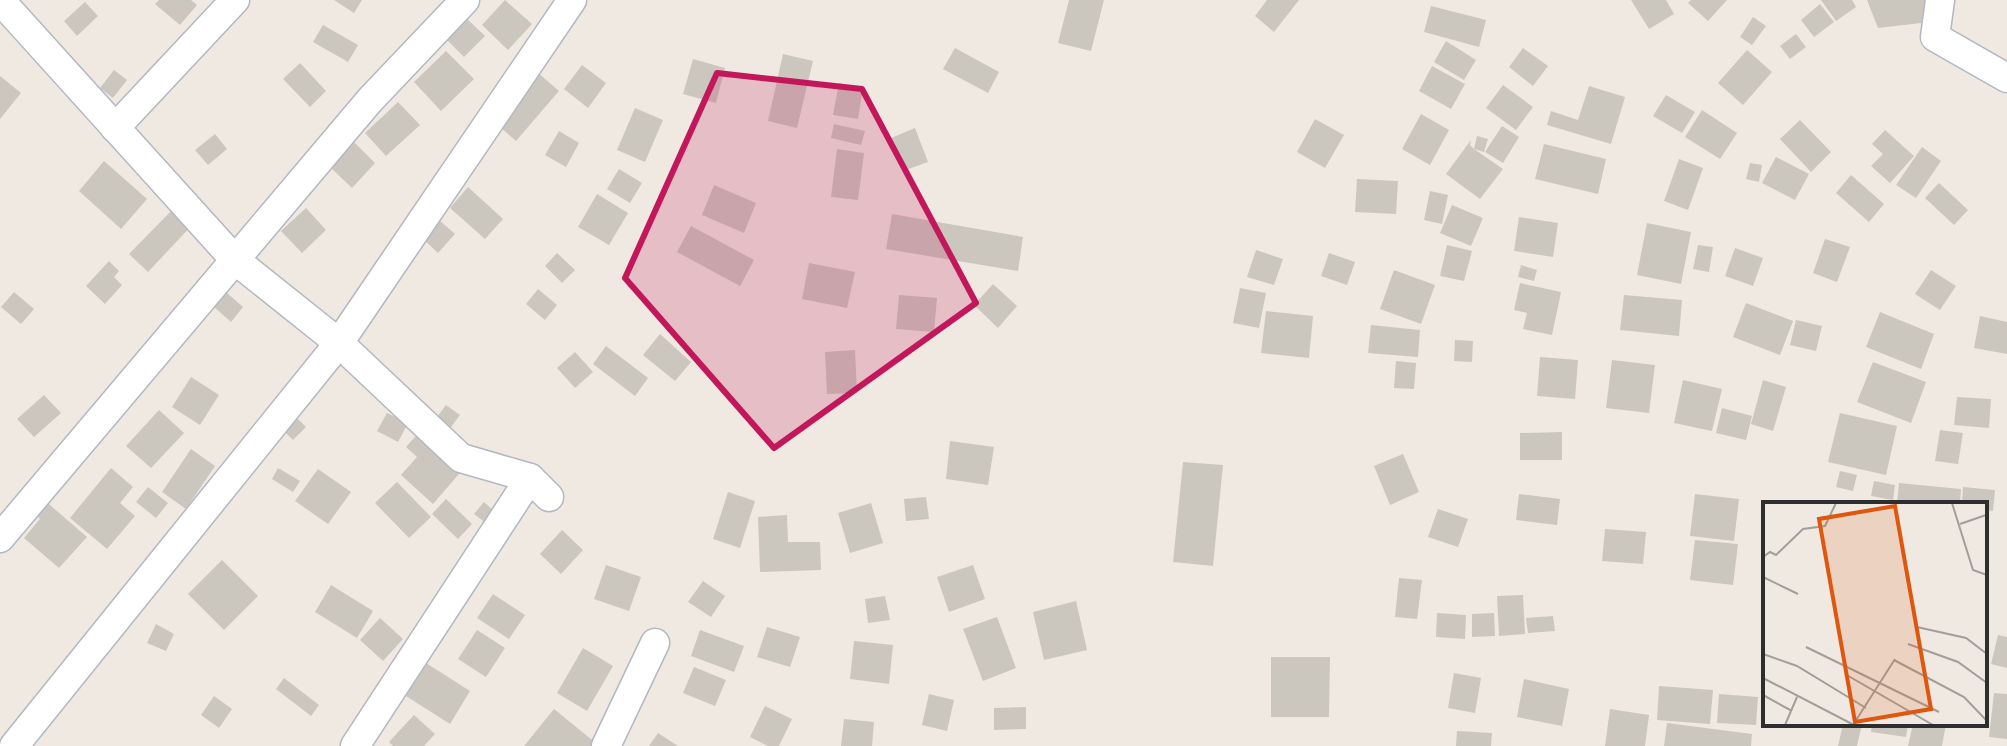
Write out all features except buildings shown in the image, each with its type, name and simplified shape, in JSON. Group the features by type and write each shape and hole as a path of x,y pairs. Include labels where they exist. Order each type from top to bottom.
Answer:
{"street":[{"path":"0,0 235,260 339,343 461,458 540,487 355,746"},
{"path":"115,128 235,0"},
{"path":"0,538 370,100 465,0"},
{"path":"14,746 339,343 572,0"},
{"path":"1940,0 1935,37 2007,78"},
{"path":"606,746 655,643"}],"highlighted area":[{"path":"717,73 862,89 976,303 774,448 625,278"}]}
